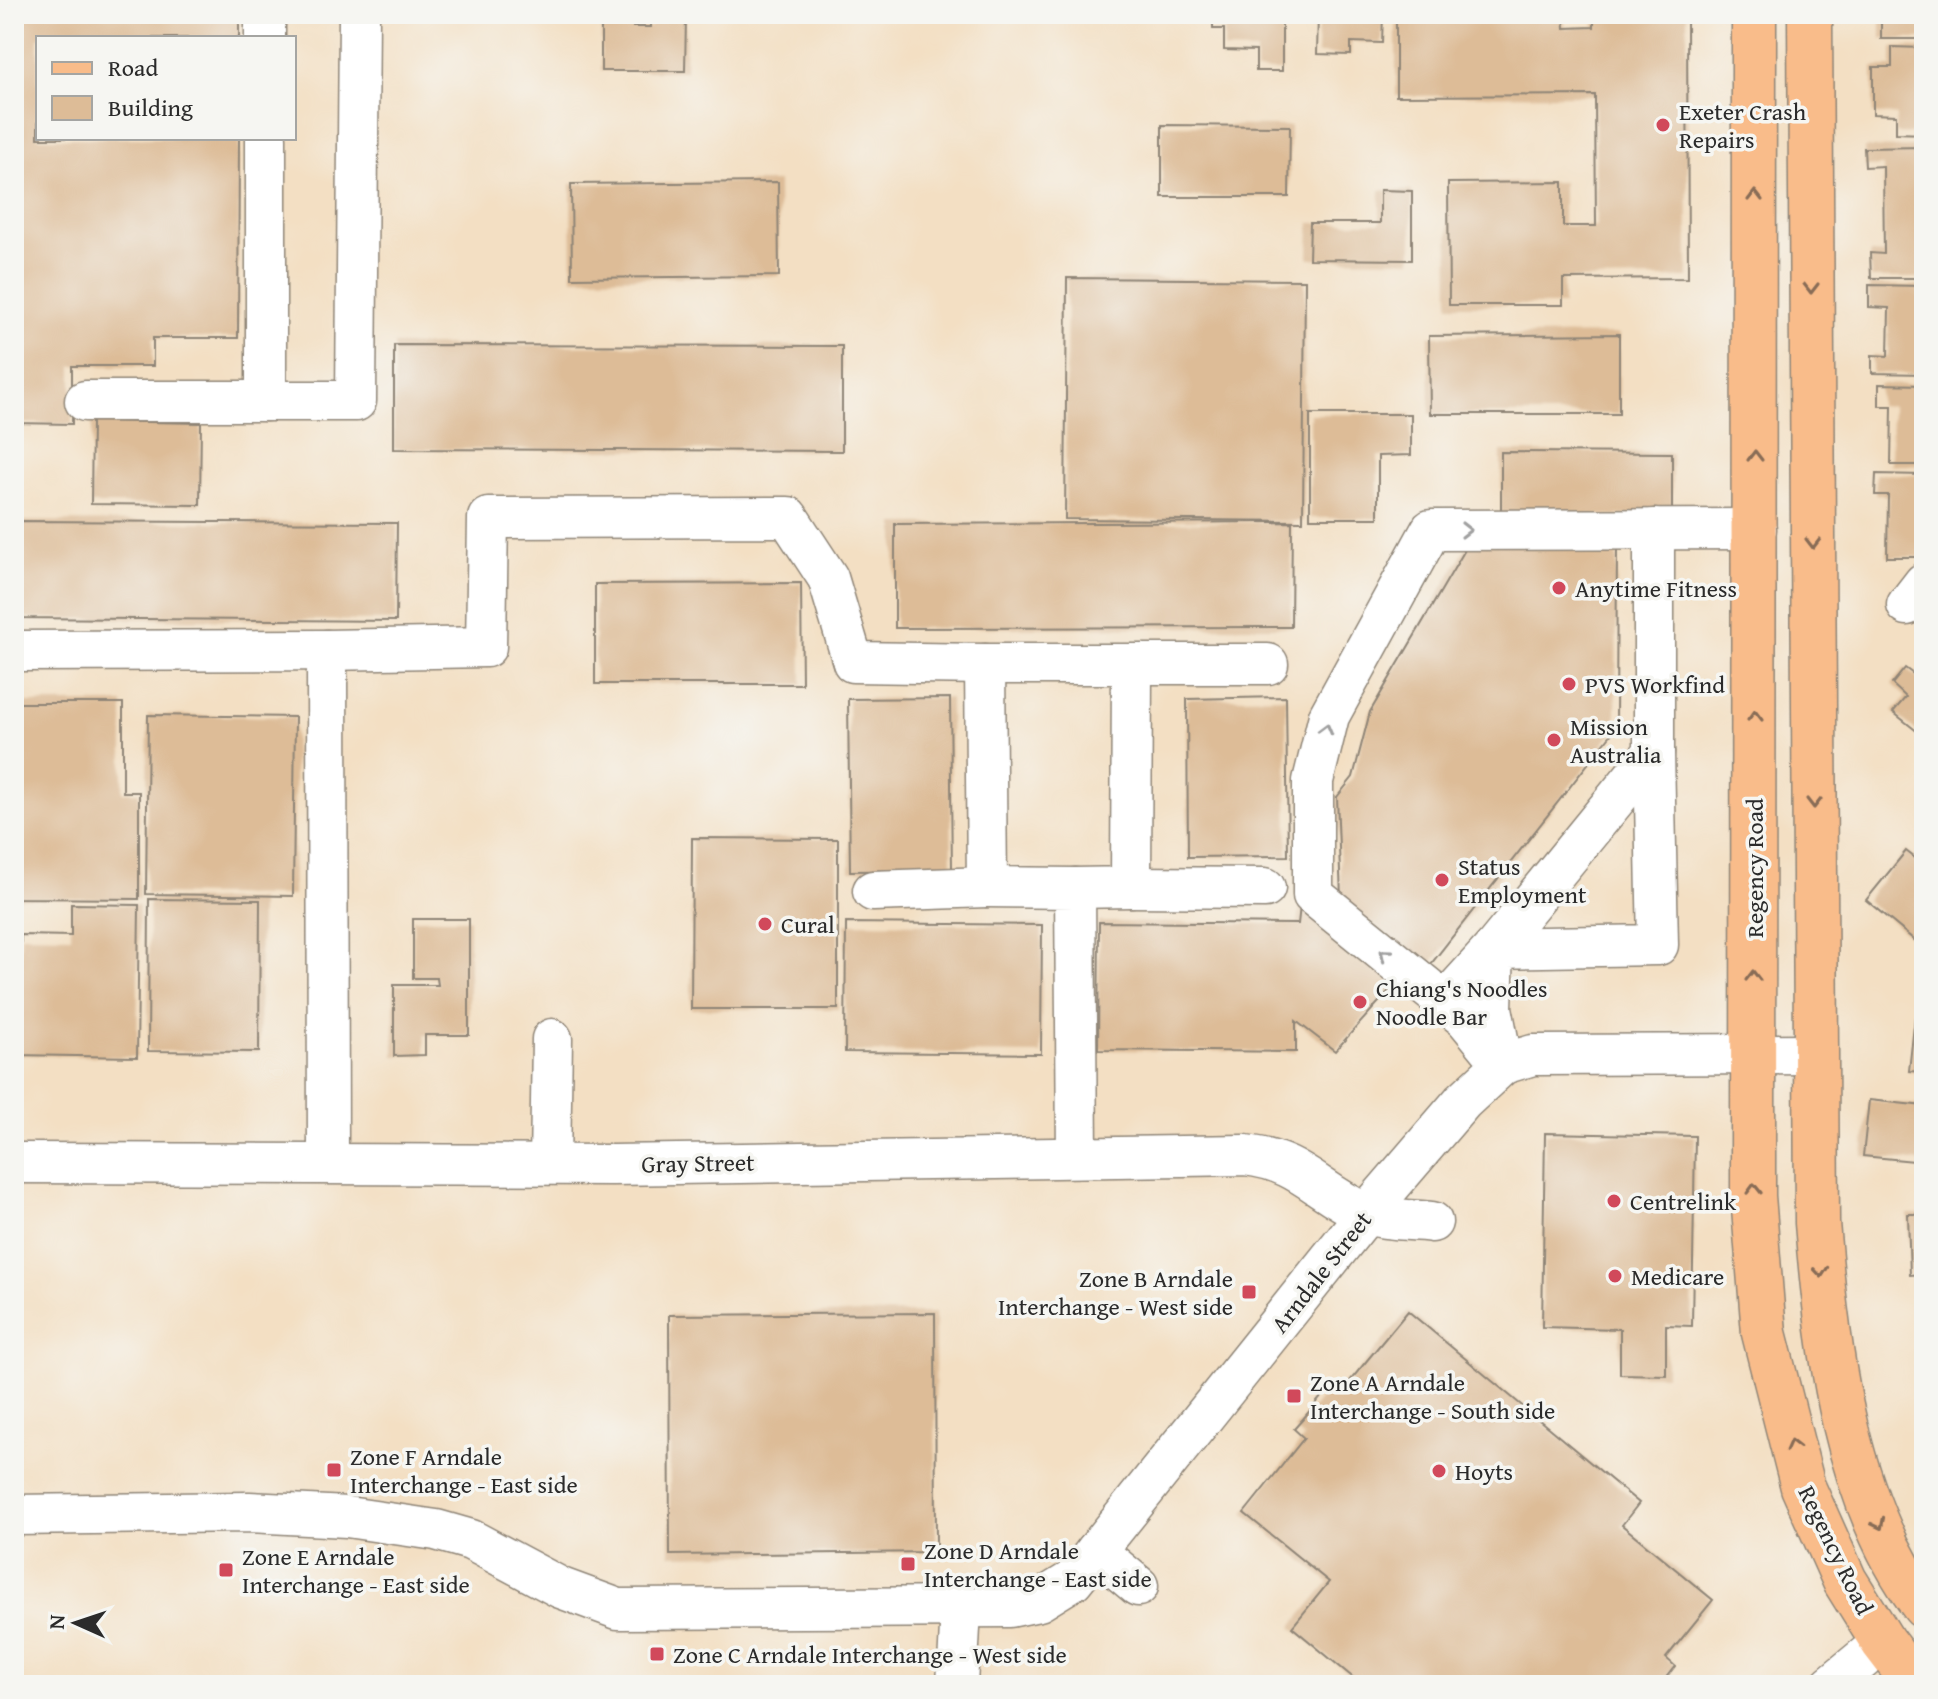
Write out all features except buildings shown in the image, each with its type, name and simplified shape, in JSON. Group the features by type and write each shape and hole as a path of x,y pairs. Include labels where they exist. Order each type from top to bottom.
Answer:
{"main road":[{"name":"Regency Road","path":"1754,14 1756,529 1753,1196 1764,1333 1803,1487 1845,1581 1883,1642 1916,1685"},
{"name":"Regency Road","path":"1810,14 1817,1223 1835,1389 1868,1500 1910,1588 1924,1606"}],"street":[{"path":"265,14 265,36"},
{"path":"85,401 356,401 359,14"},
{"path":"266,140 266,401"},
{"path":"14,651 486,647 488,518 788,517 828,578 853,662 1268,664"},
{"path":"1494,948 1658,945 1654,529"},
{"path":"1503,1064 1466,1019 1313,895 1313,781 1329,716 1431,530 1756,529"},
{"path":"327,650 328,1163"},
{"path":"985,664 987,887"},
{"path":"1131,887 1132,665"},
{"path":"1444,1003 1494,948 1654,752"},
{"path":"873,891 987,887 1265,888"},
{"path":"1075,888 1077,1157"},
{"path":"1494,948 1492,1008 1503,1064"},
{"path":"550,1164 552,1039"},
{"name":"Arndale Street","path":"14,1515 291,1514 347,1517 436,1530 471,1540 561,1588 618,1609 961,1608 1010,1607 1039,1601 1073,1580 1366,1214 1463,1101 1503,1064 1533,1055 1816,1054"},
{"name":"Gray Street","path":"14,1163 550,1164 1077,1157 1272,1158 1293,1167 1366,1214"},
{"path":"1366,1214 1432,1222"},
{"path":"1096,1551 1138,1586"},
{"path":"957,1685 961,1608"},
{"path":"1831,1685 1883,1642"}],"place":[{"name":"Exeter Crash Repairs","path":"1663,125"},
{"name":"Anytime Fitness","path":"1559,588"},
{"name":"PVS Workfind","path":"1569,684"},
{"name":"Mission Australia","path":"1554,740"},
{"name":"Status Employment","path":"1442,880"},
{"name":"Cural","path":"765,924"},
{"name":"Chiang's Noodles Noodle Bar","path":"1360,1002"},
{"name":"Centrelink","path":"1614,1201"},
{"name":"Medicare","path":"1615,1276"},
{"name":"Zone B Arndale Interchange - West side","path":"1249,1292"},
{"name":"Zone A Arndale Interchange - South side","path":"1294,1396"},
{"name":"Zone F Arndale Interchange - East side","path":"334,1470"},
{"name":"Hoyts","path":"1439,1471"},
{"name":"Zone D Arndale Interchange - East side","path":"908,1564"},
{"name":"Zone E Arndale Interchange - East side","path":"226,1570"},
{"name":"Zone C Arndale Interchange - West side","path":"657,1654"}]}
